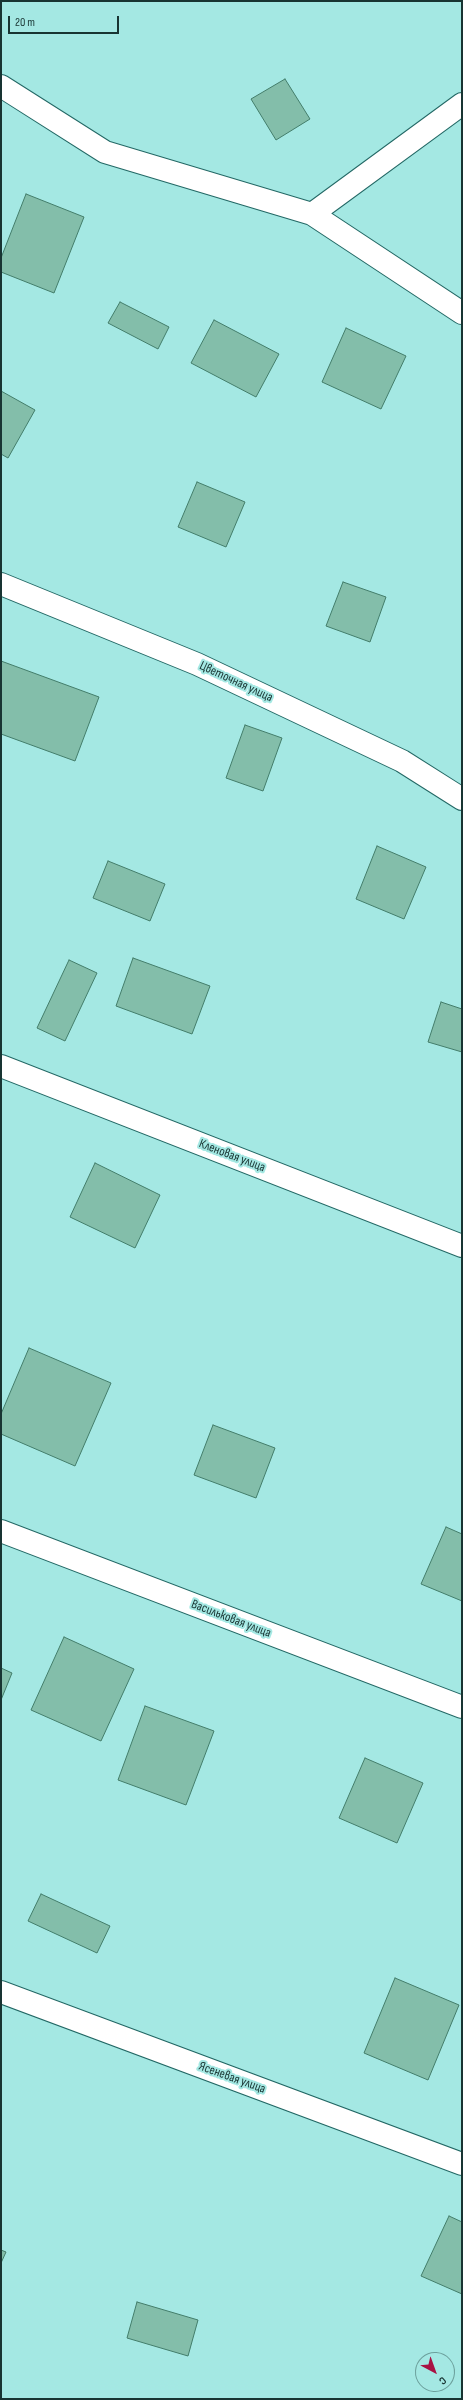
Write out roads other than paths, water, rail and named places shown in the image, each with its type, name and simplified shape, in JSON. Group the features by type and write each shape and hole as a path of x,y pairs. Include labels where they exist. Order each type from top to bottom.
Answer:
{"street":[{"path":"1,86 105,152 312,214 462,313"},
{"path":"312,214 462,104"},
{"name":"Цветочная улица","path":"1,584 197,664 402,761 462,798"},
{"name":"Кленовая улица","path":"1,1066 462,1246"},
{"name":"Васильковая улица","path":"1,1531 462,1707"},
{"name":"Ясеневая улица","path":"1,1992 462,2164"}]}
